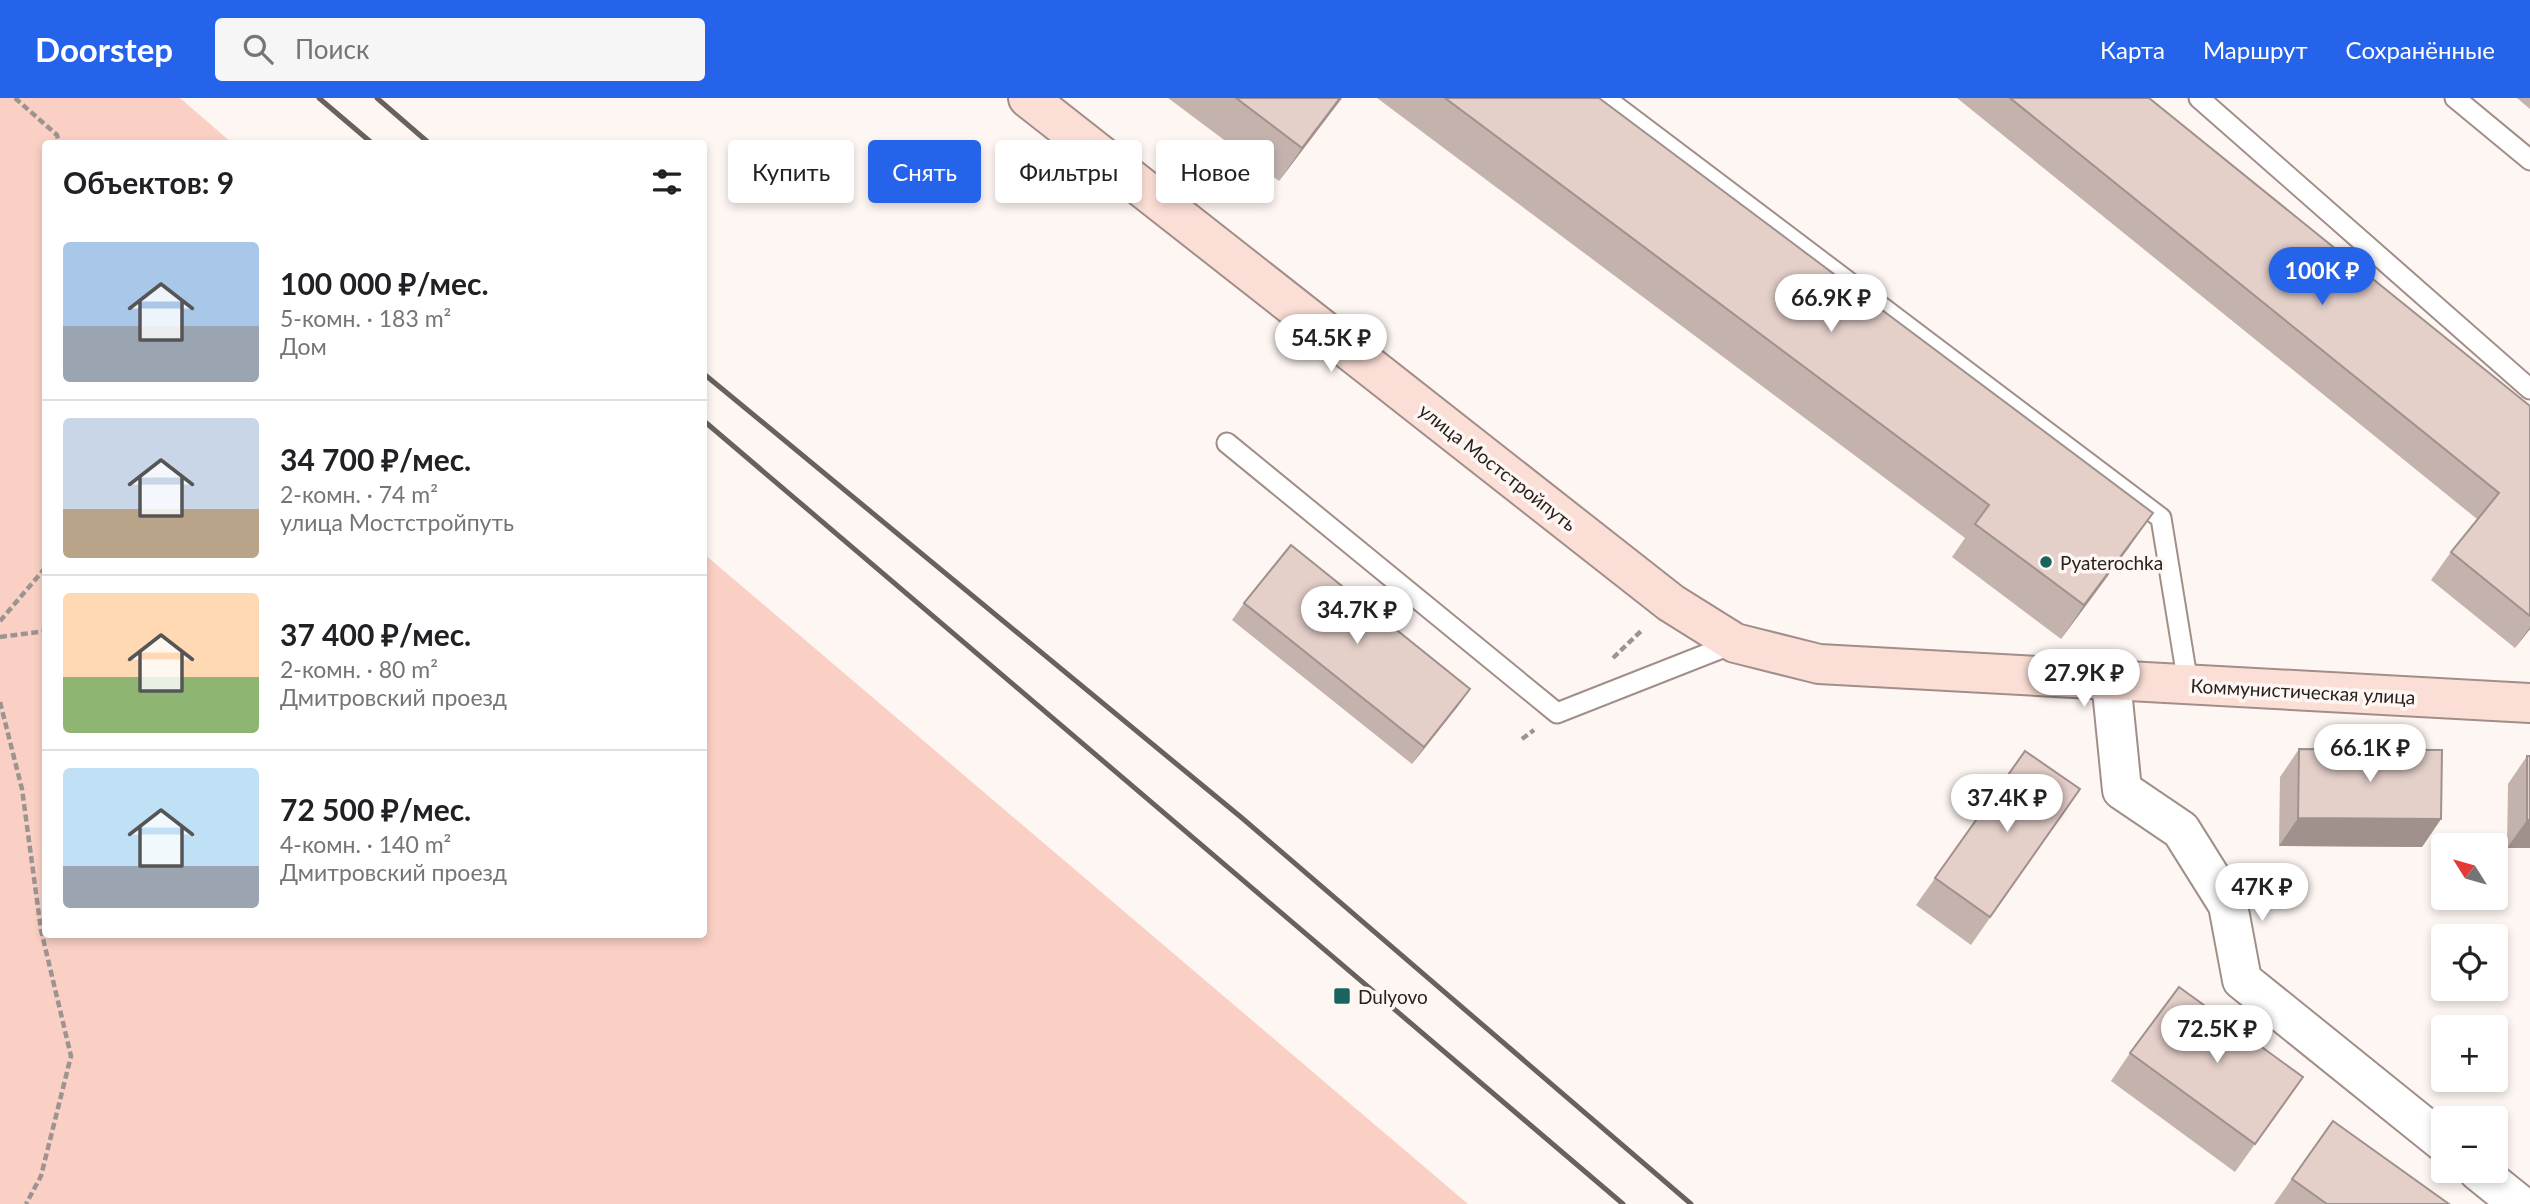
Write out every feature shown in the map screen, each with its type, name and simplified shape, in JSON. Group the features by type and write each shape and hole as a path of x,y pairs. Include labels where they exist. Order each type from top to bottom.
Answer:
{"street":[{"name":"улица Мостстройпуть","path":"1028,98 1671,603"},
{"name":"Коммунистическая улица","path":"1671,603 1735,643 1819,664 2530,704"},
{"path":"2111,680 2122,790 2180,830 2228,905 2242,980 2431,1132"},
{"path":"2493,1183 2519,1204"}],"lane":[{"path":"1605,98 2161,518 2188,684"},
{"path":"2199,98 2530,389"},
{"path":"2455,98 2530,160"},
{"path":"1227,443 1557,713 1735,643"}],"path":[{"path":"15,98 57,135 58,140"},
{"path":"0,621 42,572"},
{"path":"0,637 42,632"},
{"path":"0,702 22,789 42,934"},
{"path":"26,1204 41,1176 71,1056 43,938"}],"shaded area":[{"path":"0,98 180,98 229,140 42,140 42,938 707,938 707,557 1468,1204 0,1204"}],"building":[{"path":"1236,98 1340,98 1302,148"},
{"path":"1445,98 1599,98 2153,513 2084,605 1975,524 1989,505"},
{"path":"2010,98 2149,98 2530,406 2530,616 2451,552 2499,493"},
{"path":"1291,545 1470,689 1424,747 1244,603"},
{"path":"2299,749 2442,750 2441,819 2298,818"},
{"path":"2025,751 2080,789 1990,917 1935,878"},
{"path":"2527,756 2530,756 2530,820 2527,820"},
{"path":"2179,987 2303,1077 2255,1144 2130,1053"},
{"path":"2333,1121 2449,1204 2327,1204 2292,1179"}],"railway":[{"path":"319,98 368,140"},
{"path":"377,98 425,140"},
{"path":"707,376 1242,818 1691,1204"},
{"path":"707,424 1623,1204"}],"place":[{"name":"Pyaterochka","path":"2046,562"},
{"name":"Dulyovo","path":"1342,996"}]}
